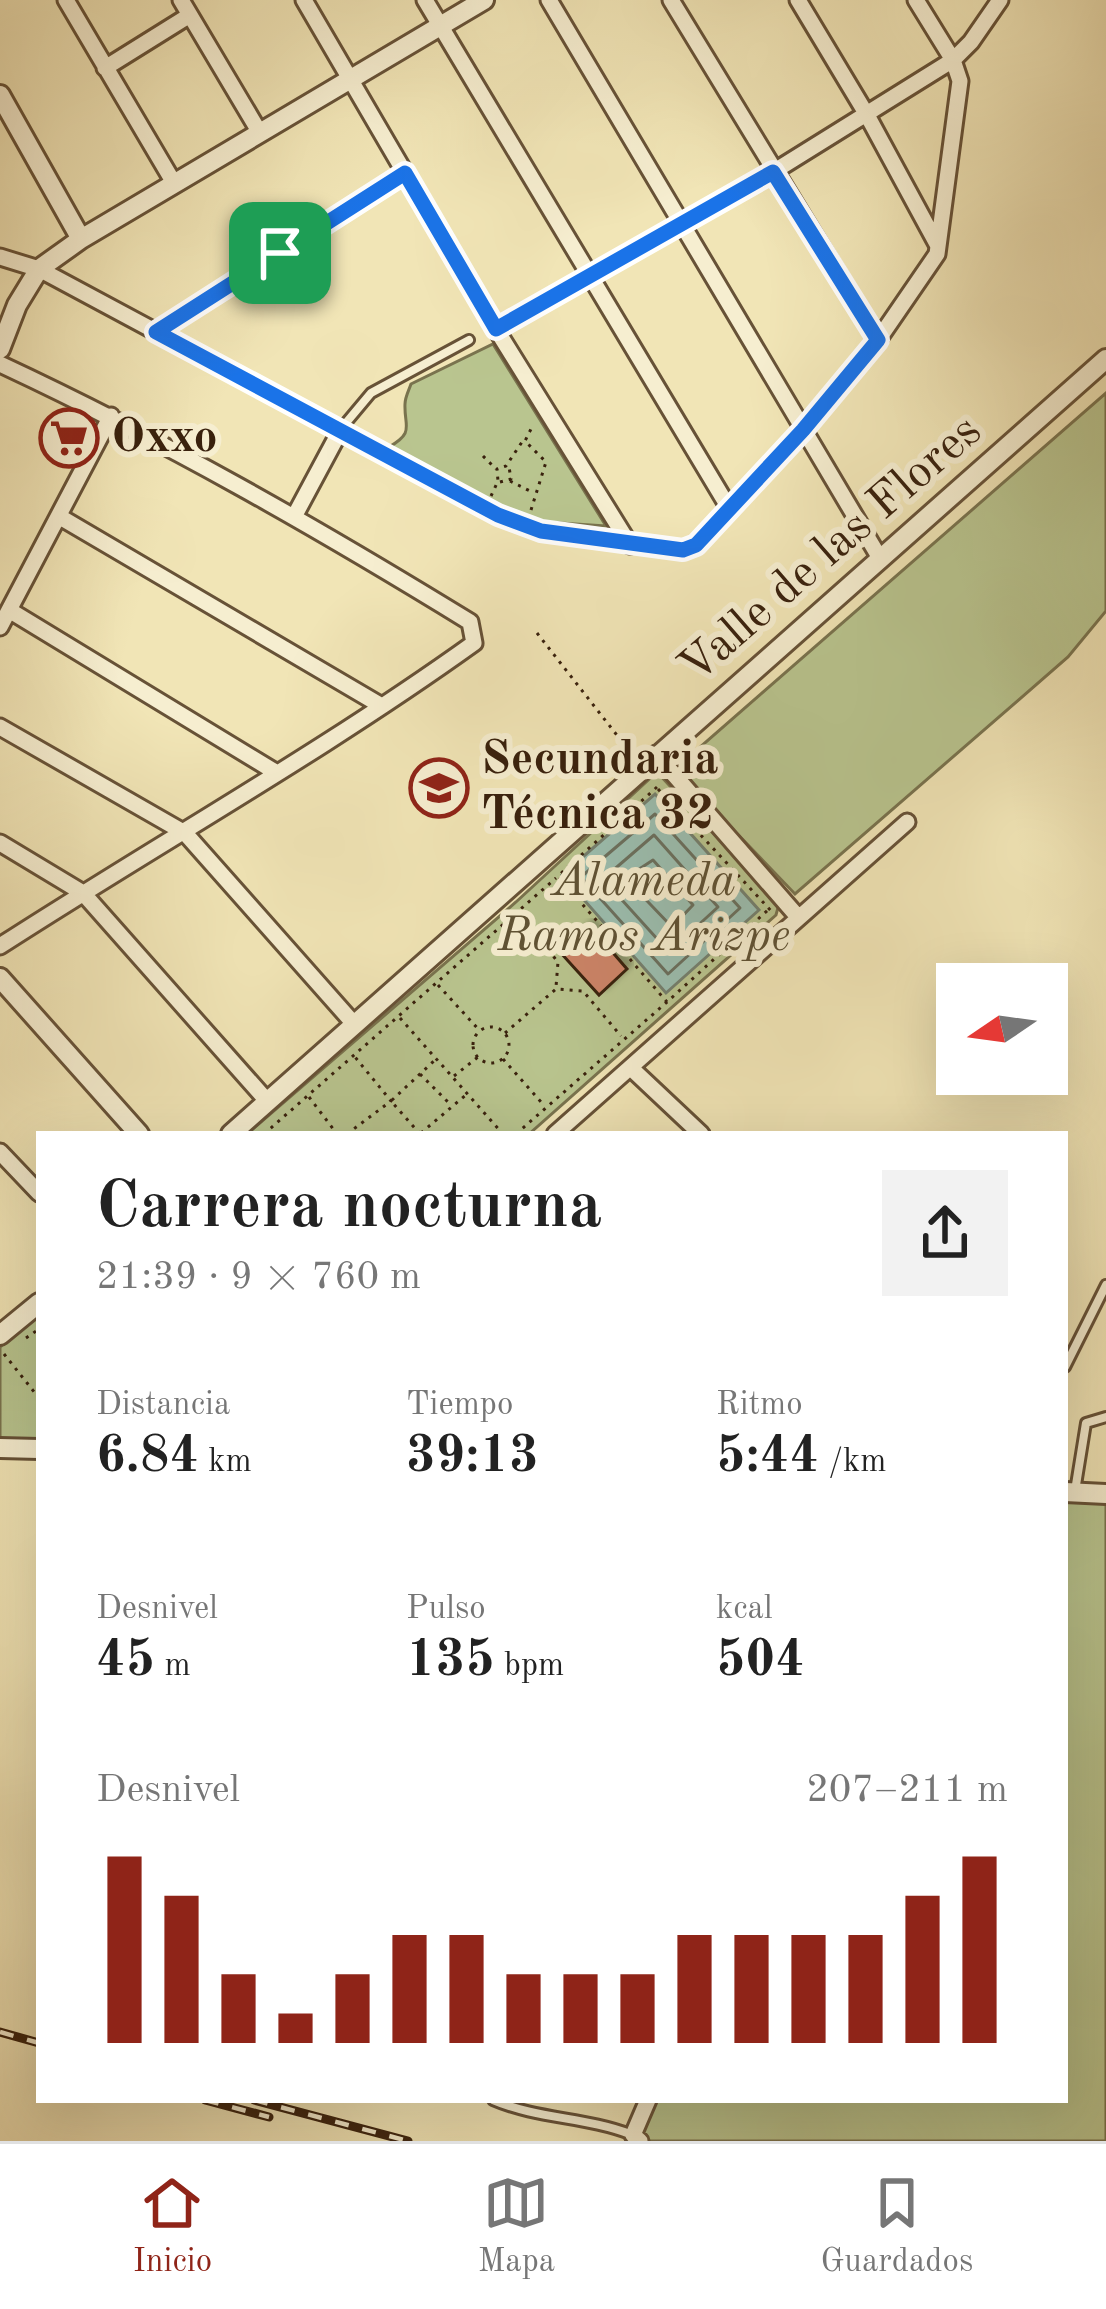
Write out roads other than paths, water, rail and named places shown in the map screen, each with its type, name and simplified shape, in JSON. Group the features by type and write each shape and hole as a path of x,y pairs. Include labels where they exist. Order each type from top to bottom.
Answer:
{"street":[{"path":"66,0 174,183"},
{"path":"304,0 496,329 630,545"},
{"path":"425,0 729,508"},
{"path":"0,349 17,305 40,268 81,239 484,0"},
{"path":"549,0 881,560"},
{"path":"671,0 878,340"},
{"path":"798,0 940,249"},
{"path":"0,257 40,268 484,508 541,531 668,550 696,545 803,430 878,340 940,249 960,81 953,60 916,0"},
{"path":"496,329 773,172 953,60 1000,0"},
{"path":"106,68 185,8 260,133"},
{"path":"0,95 81,239"},
{"path":"156,332 405,173"},
{"name":"Valle de las Flores","path":"234,1131 1106,359"},
{"path":"0,364 111,416 295,515 473,628 474,643 185,833 0,946"},
{"path":"0,627 111,416"},
{"path":"295,515 340,431"},
{"path":"60,517 380,705"},
{"path":"9,610 277,773"},
{"path":"0,727 185,833 356,1025"},
{"path":"649,761 798,917"},
{"path":"559,1131 907,821"},
{"path":"0,843 83,892 268,1102"},
{"path":"0,978 136,1131"},
{"path":"632,1069 698,1131"},
{"path":"0,1152 36,1190"},
{"path":"2,1328 36,1305"},
{"path":"0,1448 36,1449"},
{"path":"1070,1492 1106,1494"},
{"path":"637,2138 647,2103"}],"lane":[{"path":"340,431 371,393 469,340"},
{"path":"1068,1361 1106,1285"},
{"path":"1070,1492 1086,1424 1106,1417"},
{"path":"503,2103 542,2115 605,2124 637,2138"}],"water":[{"path":"655,794 759,910 666,993 562,875"}],"railway":[{"path":"0,2032 36,2042"},
{"path":"216,2103 269,2117"},
{"path":"265,2103 408,2141"}],"place":[{"name":"Oxxo","path":"69,438"},
{"name":"Secundaria Técnica 32","path":"439,788"}],"park label":[{"name":"Alameda Ramos Arizpe","path":"644,910"}]}
